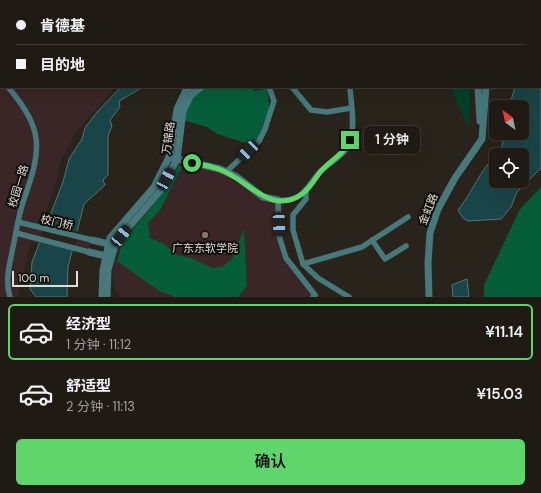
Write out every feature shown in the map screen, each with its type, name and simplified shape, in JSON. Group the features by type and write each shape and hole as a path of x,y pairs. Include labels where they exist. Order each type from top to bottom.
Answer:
{"street":[{"name":"校园一路","path":"9,88 33,124 37,146 35,167 18,222 8,268 10,297"},
{"name":"万锦路","path":"102,297 101,290 112,245 112,235 154,187 169,157 177,109 186,90 189,88"},
{"name":"万锦路","path":"112,245 137,215 160,191 177,159 183,111 191,95 200,88"},
{"path":"226,172 259,141 266,129 274,101 269,88"},
{"path":"293,88 311,110 327,112 351,108"},
{"path":"169,157 226,172 237,177 263,197 287,201 306,191 322,170 344,151 350,140 353,126 350,88"},
{"path":"478,88 482,139"},
{"path":"482,139 486,88"},
{"name":"金虹路","path":"429,297 428,263 430,233 438,209 455,178 482,139"},
{"path":"306,191 306,199 293,215 293,230 303,264 318,278 349,297"},
{"path":"278,200 279,236 286,258 315,295 313,297"},
{"path":"303,264 362,246 408,217"},
{"name":"校门桥","path":"18,222 92,240"},
{"name":"校门桥","path":"16,233 89,252"},
{"path":"92,240 112,245"},
{"path":"372,240 385,259 406,246"},
{"path":"89,252 109,256"},
{"name":"万锦路","path":"107,297 109,256"}],"shaded area":[{"path":"0,88 114,88 76,132 61,160 56,182 43,221 92,240 89,252 31,242 19,289 19,297 0,297"},
{"name":"广东东软学院","path":"180,163 221,173 261,198 284,203 282,228 287,255 321,297 122,297 114,289 112,271 120,242 161,193"}],"green space":[{"path":"203,88 252,88 254,91 267,88 270,111 257,139 246,149 246,143 217,134 207,127 183,120 192,96"},
{"path":"450,88 471,88 468,127"},
{"path":"179,165 182,167 160,210 148,223 150,238 164,244 177,255 191,258 212,268 222,267 232,259 244,229 247,286 238,297 175,297 159,291 117,261 122,243 162,194"},
{"path":"541,187 541,297 484,297 484,285 520,209"}],"water":[{"path":"120,88 141,88 119,101 120,107 110,120 112,126 108,136 108,175 103,180 105,185 84,204 68,267 67,297 36,297 30,289 32,262 63,182 69,159 82,139 85,128 97,112"},
{"path":"515,88 541,88 541,168 529,180 529,148 501,148 503,140 529,140 529,100 511,100"},
{"path":"489,162 489,188 521,188 517,192 511,207 501,219 468,221 463,218 458,210"},
{"path":"467,279 469,297 453,297 452,285"}],"pier":[{"path":"45,223 79,232 74,251 39,242"}],"place":[{"name":"广东东软学院","path":"205,235"}],"route":[{"path":"192,163 220,169 237,177 263,197 287,201 306,191 322,170 344,151 350,140"}]}
